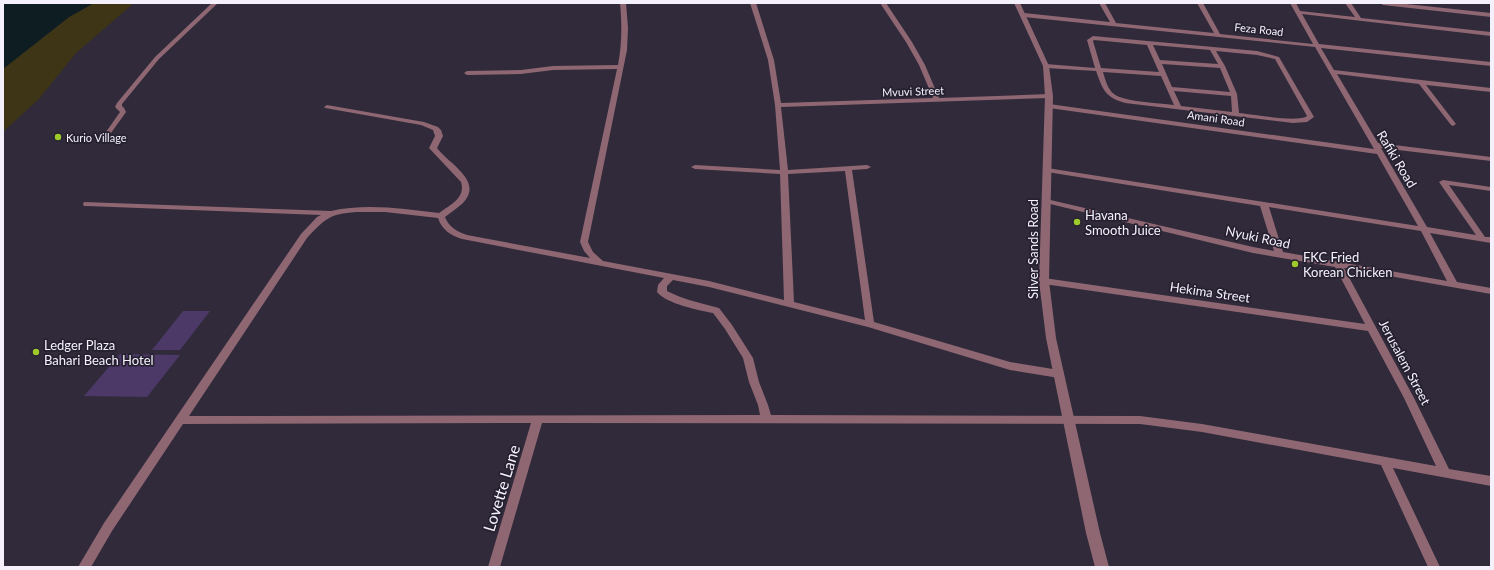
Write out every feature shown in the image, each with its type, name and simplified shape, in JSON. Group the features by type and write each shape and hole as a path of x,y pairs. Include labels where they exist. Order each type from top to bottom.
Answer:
{"street":[{"path":"109,132 123,112 122,109 118,107 119,104 157,58 215,3"},
{"path":"601,262 592,257 586,250 584,242 624,50 625,28 623,3"},
{"path":"753,3 771,60 778,105 784,172 789,303"},
{"path":"883,3 922,65 937,100"},
{"name":"Silver Sands Road","path":"1017,3 1024,15 1046,66 1049,101 1044,281 1050,338 1102,567"},
{"path":"1102,3 1114,24"},
{"path":"1200,3 1217,34"},
{"name":"Rafiki Road","path":"1293,3 1332,72 1426,230 1454,285"},
{"path":"1348,3 1359,18"},
{"path":"1383,3 1406,4 1491,15"},
{"path":"1298,12 1491,34"},
{"name":"Feza Road","path":"1024,15 1217,34 1491,64"},
{"path":"1100,38 1212,49 1262,53 1277,58 1311,117 1309,120 1299,122 1116,98 1110,94 1099,69 1090,40 1100,38"},
{"path":"1149,43 1178,107"},
{"path":"1212,49 1222,66 1234,94 1236,114"},
{"path":"1158,62 1222,66"},
{"path":"1046,66 1163,74"},
{"path":"467,73 521,72 553,68 621,67"},
{"path":"1332,72 1491,90"},
{"path":"1421,82 1453,124"},
{"path":"1170,89 1234,94"},
{"name":"Mvuvi Street","path":"778,105 937,100 1049,101"},
{"name":"Amani Road","path":"1049,101 1380,152"},
{"path":"87,204 330,212 345,209 398,210 441,216 464,198 468,186 465,181 435,151 434,144 439,136 435,128 422,123 327,107"},
{"path":"1375,145 1491,159"},
{"path":"695,167 784,172 867,167"},
{"path":"848,168 870,324"},
{"path":"1047,170 1491,240"},
{"path":"1482,238 1443,182 1491,188"},
{"name":"Nyuki Road","path":"1046,201 1253,250 1491,291"},
{"path":"1264,204 1279,255"},
{"path":"84,567 108,527 304,236 320,219 330,212"},
{"path":"441,216 443,225 452,232 465,237 709,284 870,324 1010,366 1059,374"},
{"name":"Jerusalem Street","path":"1338,265 1409,398 1445,473"},
{"path":"671,276 663,285 662,292 699,308 716,310 729,327 748,358 766,419"},
{"name":"Hekima Street","path":"1044,281 1372,328"},
{"name":"Lovette Lane","path":"494,567 538,419"},
{"path":"181,420 1140,420 1202,428 1491,481"},
{"path":"1385,462 1434,567"}],"shaded area":[{"path":"3,3 94,3 69,17 3,69"},
{"path":"183,311 210,311 180,350 152,350"},
{"path":"120,354 180,355 147,397 84,396"}],"sand":[{"path":"94,3 134,3 76,53 39,99 3,132 3,69 69,17"}],"place":[{"name":"Kurio Village","path":"58,137"},
{"name":"Havana Smooth Juice","path":"1077,222"},
{"name":"FKC Fried Korean Chicken","path":"1295,264"},
{"name":"Ledger Plaza Bahari Beach Hotel","path":"36,352"}]}
